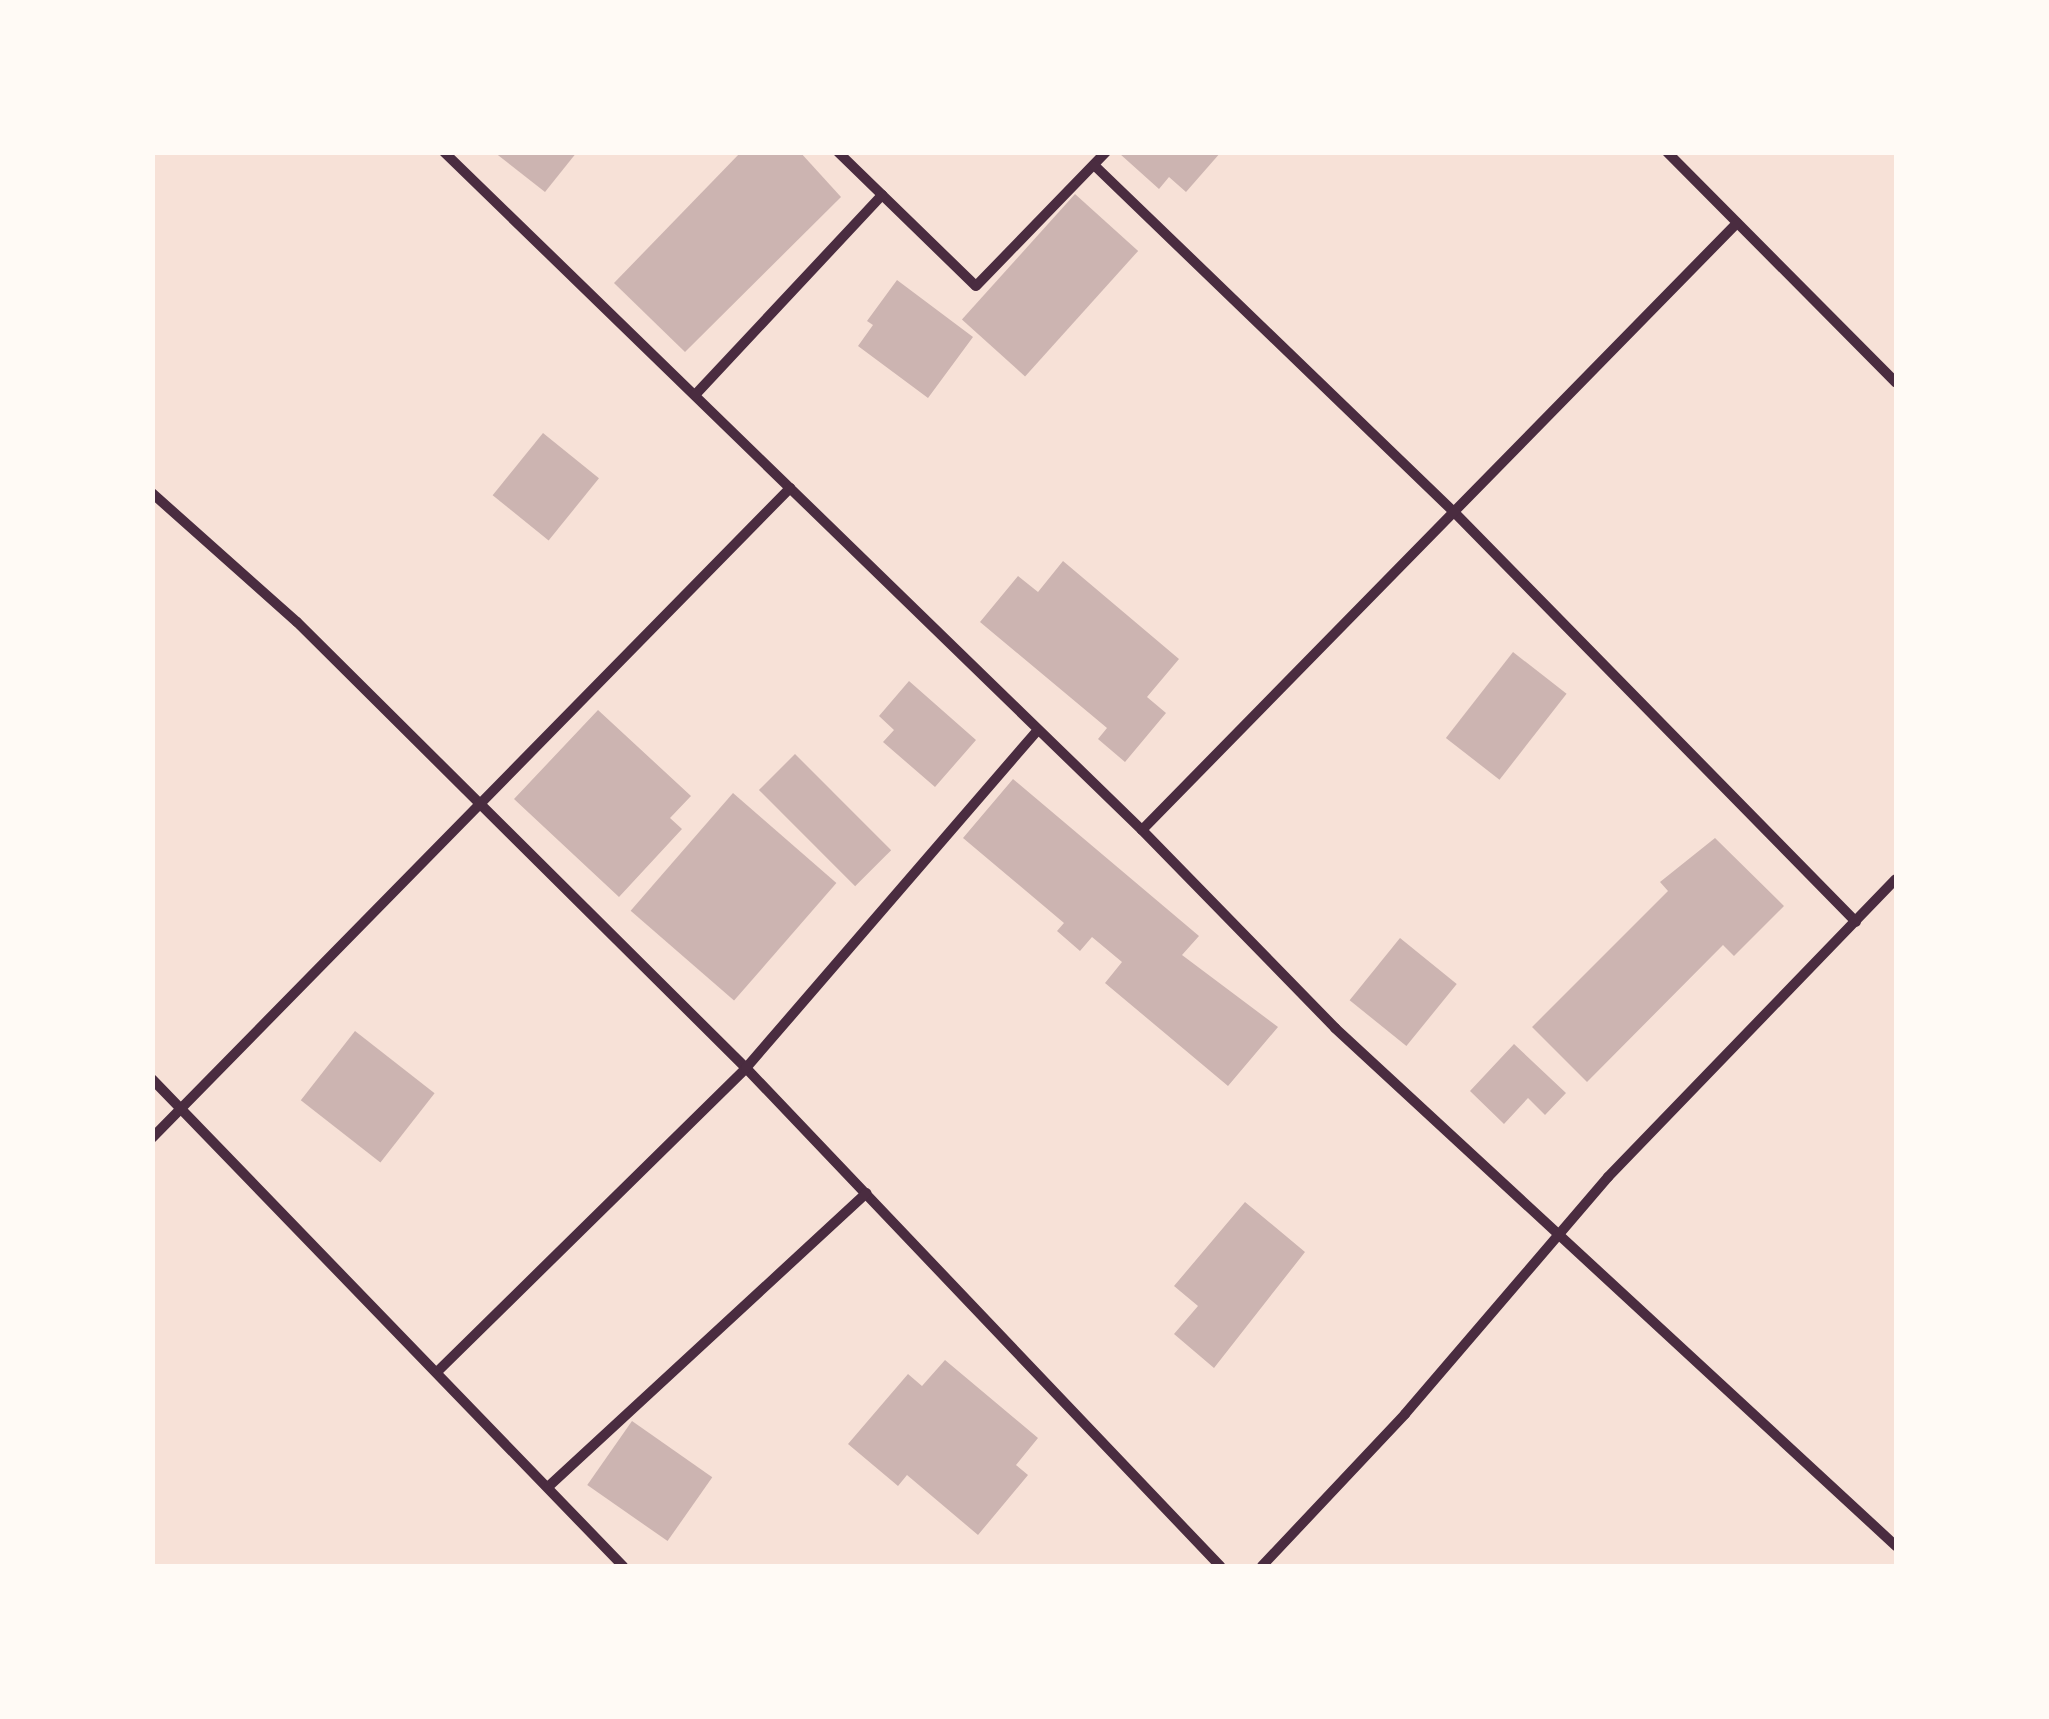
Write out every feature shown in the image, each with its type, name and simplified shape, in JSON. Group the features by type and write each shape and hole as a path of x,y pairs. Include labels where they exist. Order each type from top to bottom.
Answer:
{"street":[{"path":"444,152 1036,732 1142,830 1335,1028 1896,1546"},
{"path":"838,152 976,286 1106,152"},
{"path":"1667,152 1896,383"},
{"path":"1094,164 1454,512 1856,922"},
{"path":"695,395 882,195"},
{"path":"1142,830 1738,224"},
{"path":"152,1138 790,488"},
{"path":"152,493 482,802 746,1068 1220,1566"},
{"path":"438,1370 746,1068 1036,732"},
{"path":"1262,1566 1608,1177 1896,879"},
{"path":"152,1079 438,1370 623,1566"},
{"path":"549,1486 866,1193"}],"building":[{"path":"494,152 577,152 545,192"},
{"path":"741,152 800,152 841,197 685,352 614,283"},
{"path":"1221,152 1186,192 1169,177 1159,189 1120,154"},
{"path":"1075,194 1138,251 1025,376 962,320"},
{"path":"897,280 973,337 928,398 858,346 873,325 867,321"},
{"path":"543,433 599,478 549,540 493,495"},
{"path":"1063,561 1179,659 1147,697 1166,713 1125,762 1098,739 1107,728 980,622 1018,576 1038,592"},
{"path":"1513,652 1567,694 1499,780 1446,738"},
{"path":"909,681 976,740 935,787 883,742 894,730 879,716"},
{"path":"598,710 691,796 670,818 682,829 619,897 514,799"},
{"path":"795,754 891,850 855,886 759,790"},
{"path":"1013,779 1199,936 1182,955 1278,1027 1228,1086 1105,983 1122,962 1092,937 1080,951 1057,931 1064,923 963,838"},
{"path":"733,793 836,883 734,1001 631,911"},
{"path":"1715,838 1784,906 1734,956 1723,945 1587,1082 1532,1027 1668,891 1660,882"},
{"path":"1400,938 1457,984 1406,1046 1350,1000"},
{"path":"355,1031 435,1093 380,1163 301,1100"},
{"path":"1514,1044 1566,1093 1545,1115 1528,1098 1504,1124 1470,1091"},
{"path":"1245,1202 1305,1252 1214,1368 1174,1334 1198,1306 1174,1286"},
{"path":"945,1360 1038,1438 1016,1465 1028,1475 978,1535 907,1475 898,1486 848,1444 908,1374 922,1386"},
{"path":"632,1421 712,1477 668,1541 587,1485"}]}
